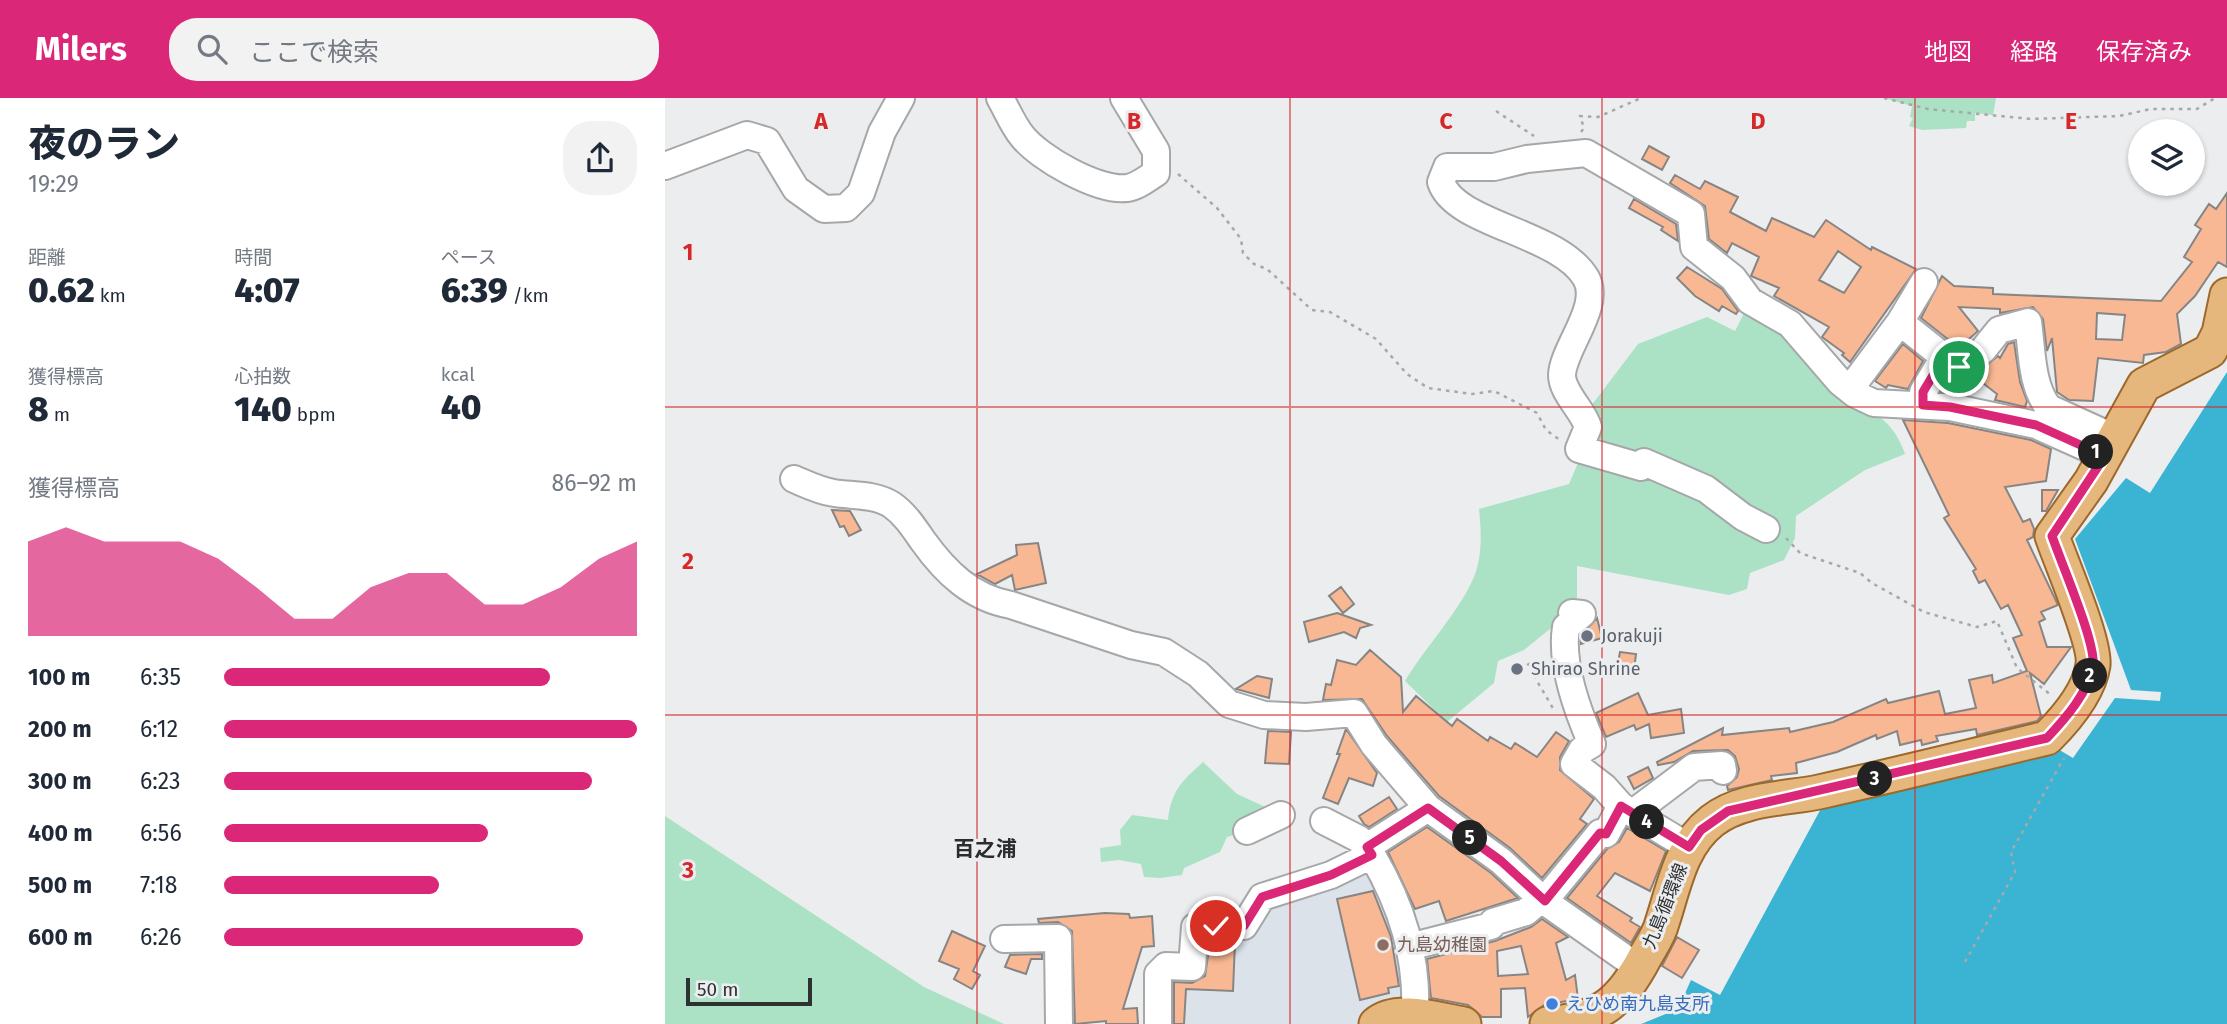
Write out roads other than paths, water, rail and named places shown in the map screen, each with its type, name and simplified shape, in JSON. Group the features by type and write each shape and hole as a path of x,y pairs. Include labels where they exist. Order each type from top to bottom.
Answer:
{"main road":[{"name":"九島循環線","path":"1546,1024 1581,1020 1606,1008 1629,985 1662,925 1667,897 1689,847 1701,830 1728,811 2047,738 2085,688 2093,663 2052,536 2110,447 2139,393 2151,379 2203,357 2210,351 2219,333 2227,295"},
{"path":"1376,1024 1391,1015 1464,1024"}],"street":[{"path":"665,166 747,135 767,141 796,189 824,209 846,208 861,193 882,132 901,98"},
{"path":"1000,98 1022,137 1033,147 1075,174 1112,189 1130,188 1156,173 1156,151 1124,98"},
{"path":"1766,529 1743,517 1706,489 1644,462 1641,467 1579,449 1588,427 1566,388 1562,372 1583,320 1589,285 1585,276 1560,251 1475,213 1449,195 1441,182 1447,167 1494,167 1527,159 1542,160 1581,154 1691,214 1694,247 1733,278 1750,302 1790,324 1840,382 1855,394 1874,403 1950,407 2036,425 2110,447"},
{"path":"1853,385 1900,322 1924,282"},
{"path":"1900,322 1959,367 1983,350 1999,330 2028,322 2036,379 2043,401 2049,408 2110,447"},
{"path":"1923,405 1923,392 1944,357"},
{"path":"795,479 815,489 865,496 890,504 906,517 939,561 972,591 992,601 1131,645 1164,652 1198,674 1230,704 1264,715 1306,718 1354,713 1374,745 1428,808 1501,861 1543,899 1639,968"},
{"path":"1572,613 1582,614 1566,627 1568,669 1582,721 1592,744 1582,750 1574,764 1604,787 1627,810 1689,847"},
{"path":"1409,947 1491,926 1493,922 1526,912 1543,899 1600,833 1606,834 1627,810 1693,768 1722,765 1723,771"},
{"path":"1158,1024 1159,974 1166,967 1192,967 1195,927 1244,926 1262,897 1331,875 1370,851 1428,808"},
{"path":"1247,831 1280,815"},
{"path":"1324,821 1359,839 1370,851 1394,892 1409,947 1416,993 1415,1017"},
{"path":"1004,939 1058,939 1059,1024"}],"water":[{"path":"2227,372 2227,1024 1641,1024 1678,1009 1691,980 1720,995 1824,803 2051,745 2073,758 2115,698 2160,701 2161,692 2131,690 2075,539 2126,478 2150,493"}],"place":[{"name":"Jorakuji","path":"1587,636"},
{"name":"Shirao Shrine","path":"1517,669"},
{"name":"九島幼稚園","path":"1383,945"},
{"name":"えひめ南九島支所","path":"1552,1004"}],"district":[{"name":"百之浦","path":"985,849"}]}
